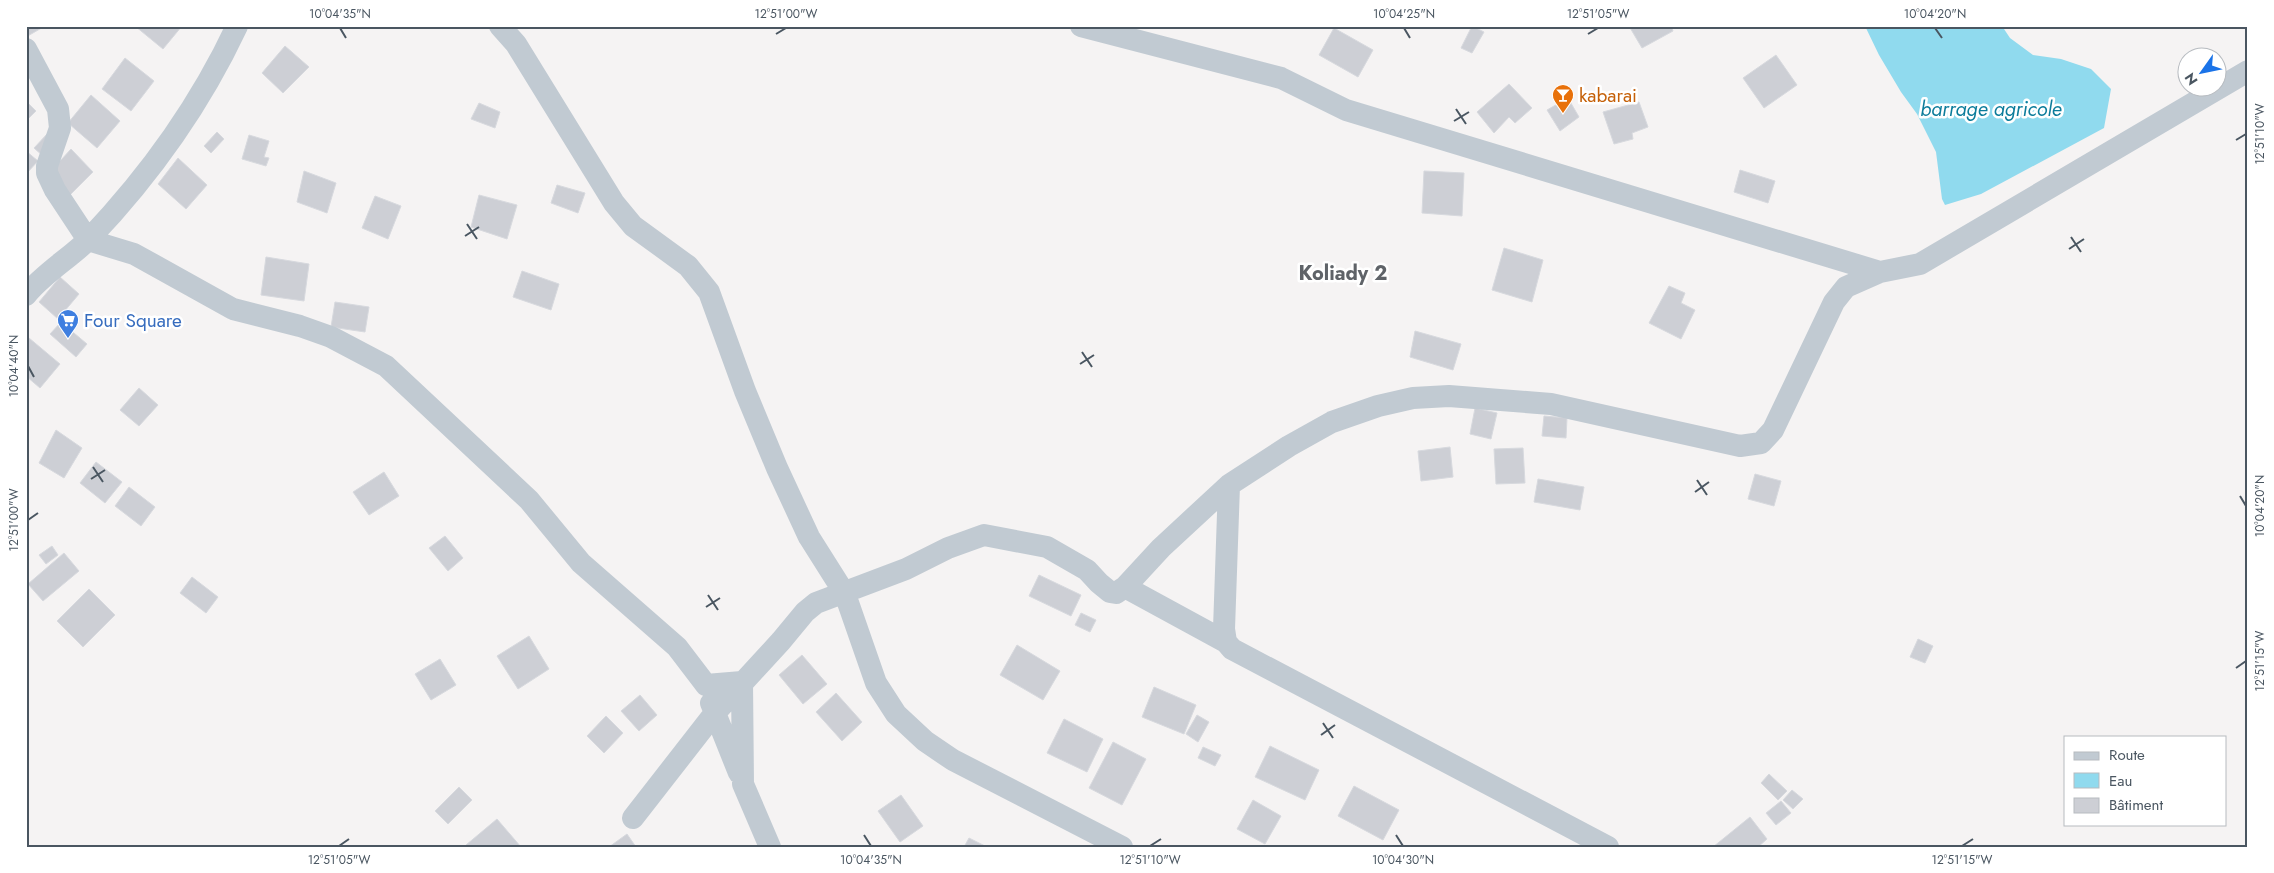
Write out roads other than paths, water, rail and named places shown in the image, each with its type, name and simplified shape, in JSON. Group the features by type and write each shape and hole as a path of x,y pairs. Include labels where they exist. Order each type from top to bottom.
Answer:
{"street":[{"path":"26,295 88,240 136,186 173,137 223,54 237,26"},
{"path":"500,26 516,44 614,203 633,226 688,266 709,292 745,391 777,468 809,537 844,594 880,689 896,714 925,741 953,760 1122,847"},
{"path":"1081,26 1281,78 1346,110 1880,272"},
{"path":"26,49 58,110 60,120 57,139 47,173 55,190 88,240 134,254 233,309 300,326 331,337 386,366 529,500 581,564 677,647 706,685 714,714 770,847"},
{"path":"633,818 714,714 805,612 816,603 906,570 948,548 984,535 1046,547 1087,570 1110,592 1116,593 1125,587 1161,548 1229,485 1289,446 1332,422 1378,406 1413,398 1449,396 1550,404 1740,446 1761,443 1774,430 1834,302 1846,287 1880,272 1920,264 2248,71"},
{"path":"1226,642 1224,629 1229,485"},
{"path":"1125,587 1226,642 1238,654 1569,838 1608,847"},
{"path":"706,685 742,682"},
{"path":"742,682 743,784"}],"water":[{"name":"barrage agricole","path":"1865,26 2002,26 2010,38 2033,55 2061,59 2091,69 2111,89 2104,128 1981,194 1945,205 1942,199 1936,152 1917,114 1901,92 1879,55"}],"place":[{"name":"kabarai","path":"1563,114"},
{"name":"Four Square","path":"68,339"}],"district":[{"name":"Koliady 2","path":"1343,273"}]}
